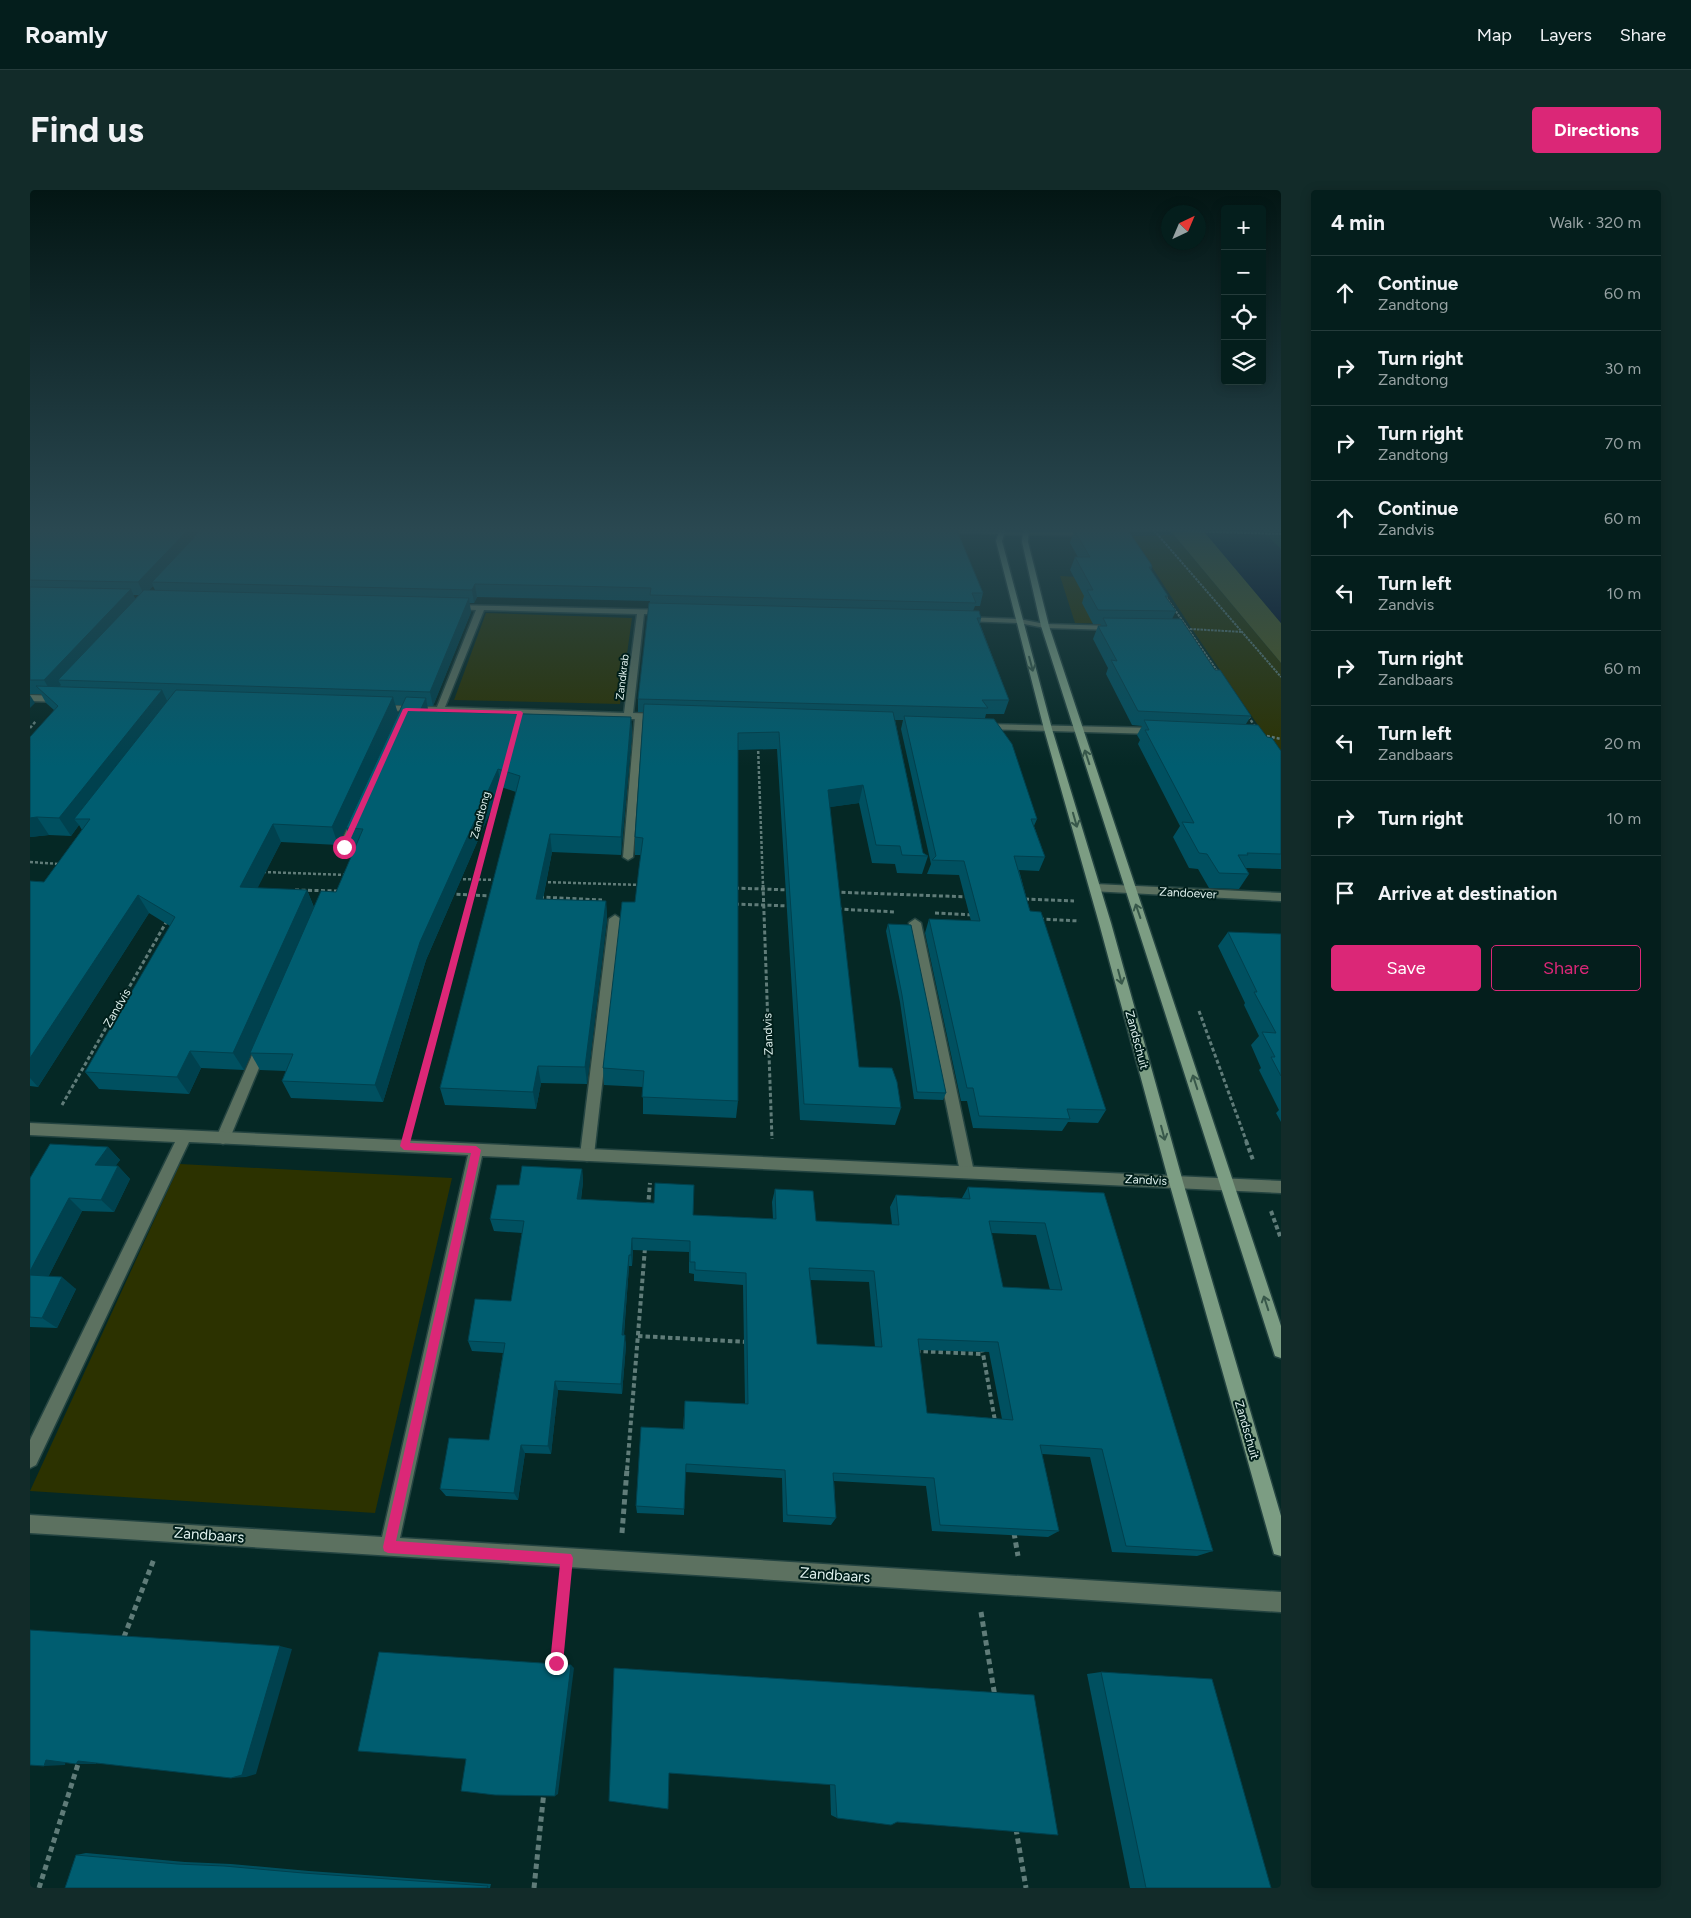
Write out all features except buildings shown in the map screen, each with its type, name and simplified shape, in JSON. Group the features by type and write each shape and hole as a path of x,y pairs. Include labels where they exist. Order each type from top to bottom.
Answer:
{"street":[{"path":"440,710 481,607"},
{"path":"491,607 671,612"},
{"name":"Zandschuit","path":"1016,607 1048,729 1099,902 1176,1182 1281,1547"},
{"path":"1040,607 1044,626 1281,1350"},
{"name":"Zandkrab","path":"628,716 641,611"},
{"path":"960,619 1019,621 1044,626 1122,628"},
{"path":"30,698 62,696"},
{"path":"368,708 404,714 440,710 669,718"},
{"path":"628,857 639,717"},
{"path":"971,727 1160,731"},
{"path":"344,847 359,812"},
{"name":"Zandoever","path":"1095,888 1281,897"},
{"path":"587,1155 615,919"},
{"path":"915,923 966,1172"},
{"path":"223,1138 268,1032"},
{"name":"Zandvis","path":"30,1129 1228,1184"},
{"path":"30,1459 185,1136"},
{"path":"388,1547 476,1150"},
{"path":"1228,1184 1281,1187"},
{"name":"Zandbaars","path":"30,1524 1281,1602"}],"path":[{"path":"1174,607 1222,678"},
{"path":"1219,607 1243,632 1281,678"},
{"path":"1189,629 1243,632"},
{"path":"1244,710 1265,742"},
{"path":"1260,735 1281,739"},
{"path":"758,740 763,889"},
{"name":"Zandtong","path":"404,1146 501,787"},
{"path":"30,862 65,864"},
{"path":"255,871 353,875"},
{"path":"457,879 506,880"},
{"path":"536,882 645,885"},
{"path":"734,888 793,890"},
{"name":"Zandvis","path":"763,889 773,1163"},
{"path":"832,892 971,897"},
{"path":"1020,899 1099,902"},
{"name":"Zandvis","path":"48,1130 171,913"},
{"path":"647,1217 652,1158"},
{"path":"619,1561 645,1247"},
{"path":"638,1336 756,1342"},
{"path":"981,1344 996,1432"},
{"path":"914,1350 983,1354"},
{"path":"1013,1528 1024,1586"},
{"path":"124,1638 164,1533"},
{"path":"556,1663 567,1558"},
{"path":"976,1584 996,1702"},
{"path":"39,1888 83,1750"},
{"path":"534,1888 545,1782"},
{"path":"1014,1819 1026,1888"}],"green space":[{"path":"1070,607 1164,607 1177,625 1075,623"},
{"path":"1178,607 1234,607 1281,663 1281,759"},
{"path":"1234,607 1268,607 1281,623 1281,663"},
{"path":"486,613 632,618 620,704 454,700"},
{"path":"180,1164 452,1178 375,1513 30,1491"}],"water":[{"path":"1268,607 1281,607 1281,623"}],"route":[{"path":"344,847 406,709 521,713 404,1146 476,1150 388,1547 567,1558 556,1663"}]}
